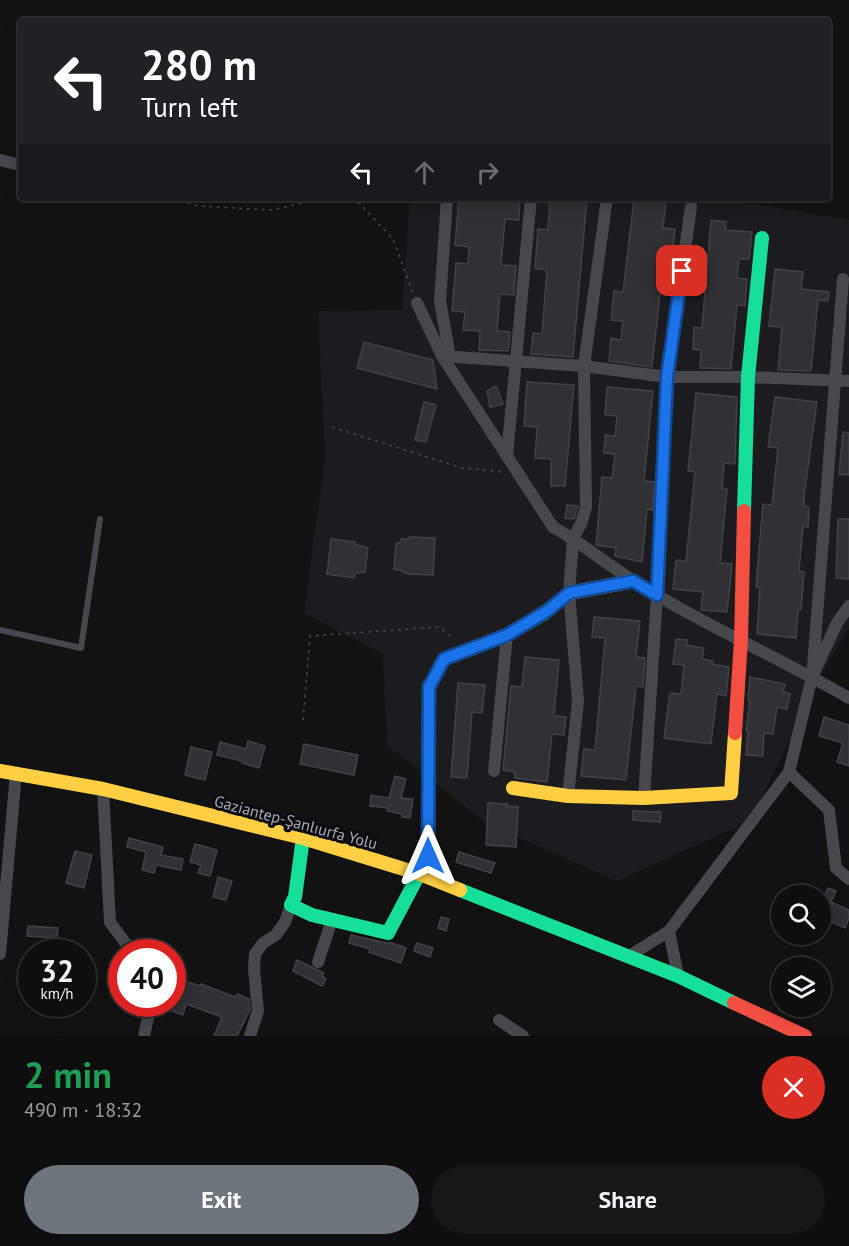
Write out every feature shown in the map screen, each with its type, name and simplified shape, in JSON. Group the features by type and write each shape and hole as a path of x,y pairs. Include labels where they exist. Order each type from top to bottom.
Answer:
{"street":[{"path":"0,160 18,164"},
{"path":"446,357 440,301 447,201"},
{"path":"507,456 531,201"},
{"path":"568,796 578,701 569,593 573,538 581,524 586,507 584,366 607,201"},
{"path":"644,798 657,595 667,377 691,207"},
{"path":"513,788 568,796 644,798 731,793 741,640 748,377 762,237"},
{"path":"629,956 669,931 789,772 812,677 843,279"},
{"path":"417,303 446,357 553,528 573,538 633,581 657,595 849,698"},
{"path":"446,357 584,366 667,377 849,381"},
{"path":"291,905 312,915 388,933 428,856 429,687 444,659 507,635 547,611 569,593 633,581"},
{"path":"812,677 837,623 849,606"},
{"path":"494,771 507,635"},
{"name":"Gaziantep-Şanlıurfa Yolu","path":"0,771 103,789 303,838 420,874 678,976 805,1036"},
{"path":"789,772 829,810 836,868 849,879"},
{"path":"0,954 16,773"},
{"path":"103,789 110,922 122,939"},
{"path":"250,1036 258,1011 255,954 263,943 276,935 285,922 295,897 303,838"},
{"path":"318,962 332,920"},
{"path":"669,931 678,976"},
{"path":"144,1036 148,1017"},
{"path":"499,1020 523,1036"}],"lane":[{"path":"0,630 81,648 100,519"}],"path":[{"path":"182,201 198,206 272,210 310,201"},
{"path":"345,201 359,203 393,239 417,303"},
{"path":"332,427 462,468 519,474"},
{"path":"303,720 310,636 438,627 468,650"}],"shaded area":[{"path":"410,201 734,201 849,220 849,628 827,665 750,821 617,881 486,823 387,745 383,654 304,613 325,456 318,311 402,310"}],"building":[{"path":"459,201 520,201 519,220 505,219 501,265 516,266 514,295 500,294 497,331 510,332 508,351 479,350 480,331 463,330 465,312 452,311 456,263 468,264 469,247 455,245"},
{"path":"550,201 587,201 573,357 531,354 533,333 542,334 547,270 535,268 538,229 548,230"},
{"path":"634,201 666,201 663,228 675,229 673,249 665,248 652,367 609,361 611,338 621,340 623,321 611,320 614,291 623,292"},
{"path":"711,220 726,222 725,230 752,232 749,259 739,259 737,278 747,279 745,306 737,305 731,369 700,368 701,350 693,349 694,327 702,328"},
{"path":"775,269 803,272 801,289 829,292 828,301 818,300 811,371 778,370 782,327 769,326"},
{"path":"364,342 433,360 437,389 357,368"},
{"path":"527,382 574,385 565,486 551,486 551,459 535,458 537,427 524,426"},
{"path":"496,386 503,404 490,407 487,391"},
{"path":"607,387 653,391 644,481 654,482 653,510 647,509 642,562 615,556 616,548 596,545 602,477 612,478 615,454 604,453 605,435 615,436 617,416 605,415"},
{"path":"696,393 737,397 735,464 724,463 722,489 727,489 720,563 732,564 727,612 701,610 703,592 673,589 676,560 686,561 695,472 688,471"},
{"path":"775,397 817,402 804,496 804,506 809,507 808,527 803,526 799,571 804,572 796,638 757,634 760,588 756,587 763,504 772,505 778,448 768,447"},
{"path":"424,402 436,405 426,442 415,440"},
{"path":"843,432 849,433 849,475 839,474"},
{"path":"567,505 578,506 574,519 565,518"},
{"path":"838,519 849,519 849,579 836,578"},
{"path":"409,537 435,538 433,575 408,574 394,569 396,543 400,543 401,539 409,539"},
{"path":"331,539 355,542 355,544 368,548 365,572 355,573 354,578 327,574"},
{"path":"594,617 640,621 636,657 645,658 643,687 636,686 626,780 581,776 584,749 595,750 605,638 592,637"},
{"path":"676,639 687,640 687,645 704,648 702,659 713,661 712,664 729,667 726,696 717,694 711,744 664,738 670,693 681,694 684,665 673,664"},
{"path":"525,657 559,660 554,716 566,717 564,735 552,734 547,782 515,778 515,772 503,770 511,686 522,687"},
{"path":"750,677 785,684 783,692 790,694 787,709 777,707 773,734 764,733 763,756 746,755"},
{"path":"458,683 485,685 482,713 472,712 467,778 451,777"},
{"path":"824,717 849,725 849,766 837,762 843,743 819,736"},
{"path":"248,741 265,746 259,768 217,755 220,742 246,749"},
{"path":"304,744 358,755 354,775 300,764"},
{"path":"191,747 212,752 205,780 185,775"},
{"path":"395,776 406,779 401,798 413,799 410,818 387,811 388,808 370,806 371,795 389,798"},
{"path":"488,803 518,807 516,847 486,845"},
{"path":"633,811 661,812 660,822 633,820"},
{"path":"129,838 163,847 161,855 183,859 181,870 156,865 154,873 142,870 146,852 127,847"},
{"path":"195,844 217,850 210,876 198,873 201,865 190,862"},
{"path":"75,851 92,855 84,888 66,883"},
{"path":"459,852 495,863 491,873 456,862"},
{"path":"218,877 232,881 226,900 213,897"},
{"path":"831,889 836,891 831,902"},
{"path":"831,902 849,910 845,928 831,921"},
{"path":"441,917 449,919 446,931 438,928"},
{"path":"28,926 58,928 57,938 27,936"},
{"path":"351,935 406,948 401,963 369,952 370,949 349,943"},
{"path":"417,943 433,948 430,957 414,951"},
{"path":"297,960 324,973 322,976 326,979 322,986 293,971"},
{"path":"186,982 200,986 201,984 235,997 238,994 249,999 250,1010 237,1036 214,1036 222,1017 186,1004"}],"traffic: fast":[{"path":"744,511 748,377 762,238"},
{"path":"303,838 295,897 291,905 312,915 388,933 428,857 429,687 444,659 507,635 543,614"},
{"path":"460,890 678,976 734,1003"}],"traffic: slow":[{"path":"543,614 569,593 633,581"},
{"path":"513,788 568,796 644,798 731,793 735,733"},
{"path":"0,771 103,789 303,838 420,874 460,890"}],"traffic: jam":[{"path":"735,733 741,640 744,511"},
{"path":"734,1003 805,1036"}],"route":[{"path":"428,856 429,687 444,659 507,635 547,611 569,593 633,581 657,595 667,377 682,271"}]}
